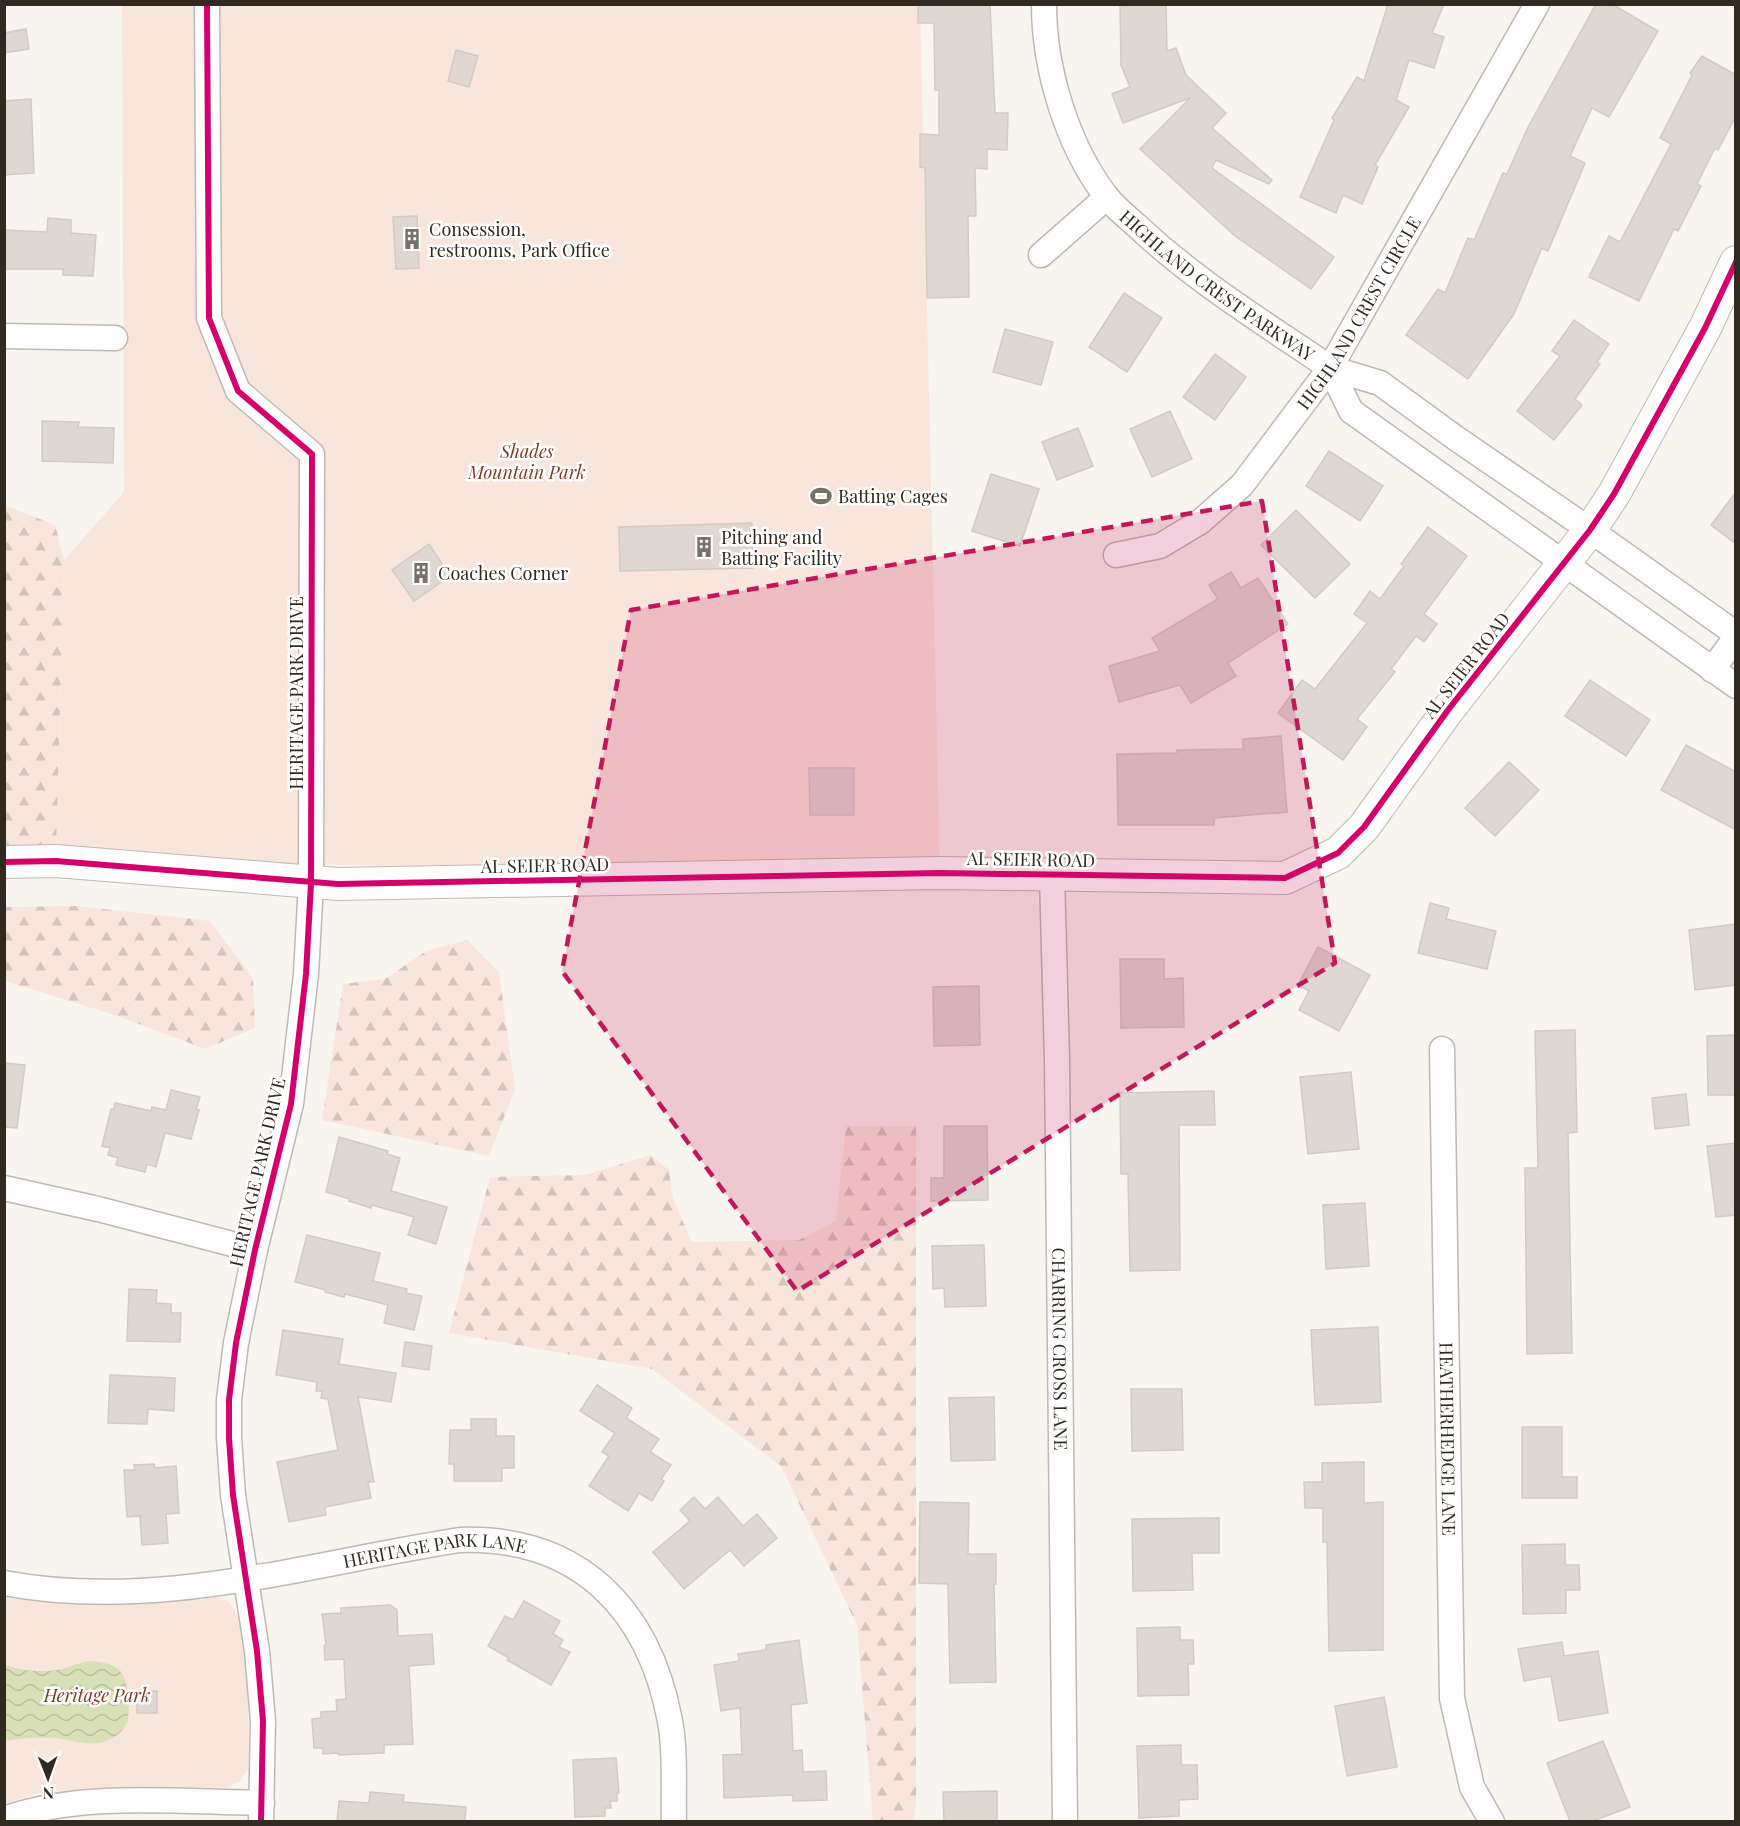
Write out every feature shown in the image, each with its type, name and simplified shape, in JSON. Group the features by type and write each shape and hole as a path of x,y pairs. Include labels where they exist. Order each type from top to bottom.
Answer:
{"street":[{"name":"HERITAGE PARK DRIVE","path":"207,4 209,318 238,392 312,454 311,883 306,974 291,1104 255,1250 236,1343 229,1400 233,1495 248,1580 263,1721 262,1812"},
{"name":"HIGHLAND CREST PARKWAY","path":"1044,4 1044,34 1054,87 1083,158 1107,197 1153,242 1206,282 1330,368 1380,383 1457,440 1736,635 1712,670"},
{"name":"HIGHLAND CREST CIRCLE","path":"1116,555 1160,546 1200,522 1242,485 1330,368 1536,4"},
{"name":"HIGHLAND CREST PARKWAY","path":"1041,255 1107,197"},
{"name":"AL SEIER ROAD","path":"4,862 56,861 311,883 940,873 1285,878 1338,853 1364,827 1448,711 1590,531 1614,494 1705,328 1736,262"},
{"path":"4,336 115,338"},
{"name":"HIGHLAND CREST PARKWAY","path":"1330,368 1351,411 1736,686"},
{"path":"1434,471 1457,440"},
{"name":"CHARRING CROSS LANE","path":"1052,875 1065,1821"},
{"name":"HEATHERHEDGE LANE","path":"1442,1049 1452,1698 1472,1787 1492,1821"},
{"path":"4,1188 98,1209 255,1250"},
{"name":"HERITAGE PARK LANE","path":"4,1583 35,1589 134,1593 248,1580 460,1540 485,1539 533,1548 568,1562 597,1581 626,1612 646,1644 657,1670 670,1724 674,1821"},
{"path":"4,1819 27,1811 61,1804 139,1801 262,1812"}],"highlighted area":[{"path":"1262,501 1335,963 797,1291 562,971 631,610"}],"green space":[{"name":"Shades Mountain Park","path":"122,5 920,5 940,873 56,861 64,560 124,492"},
{"path":"5,505 55,525 64,560 56,853 5,853"},
{"path":"77,906 210,921 253,978 255,1028 205,1049 115,1015 5,981 5,907"},
{"path":"467,940 499,972 515,1089 489,1156 322,1120 343,984 385,979 426,951"},
{"path":"846,1126 916,1126 916,1805 913,1821 873,1821 857,1625 781,1466 652,1369 449,1333 490,1177 585,1175 651,1155 669,1170 673,1199 692,1242 799,1240 836,1221"},
{"name":"Heritage Park","path":"215,1597 228,1601 240,1618 247,1681 249,1742 248,1769 240,1781 227,1787 90,1788 38,1793 5,1804 4,1598 75,1603 156,1603"}],"water":[{"path":"90,1661 114,1666 124,1678 128,1692 129,1714 127,1723 121,1732 109,1740 96,1743 49,1738 5,1741 5,1665 26,1670 48,1671"}],"building":[{"path":"918,4 990,4 995,113 1008,113 1007,150 987,149 987,169 975,168 976,216 968,216 969,297 927,298 925,168 920,167 920,134 939,135 939,90 935,90 934,23 918,23"},
{"path":"1120,4 1166,4 1167,51 1176,48 1186,75 1226,113 1212,128 1272,180 1269,184 1216,160 1212,168 1334,257 1311,289 1235,236 1140,149 1190,98 1123,123 1112,94 1130,87 1121,65"},
{"path":"1388,4 1444,4 1432,33 1444,37 1434,68 1409,60 1396,100 1409,107 1375,165 1378,167 1362,204 1343,195 1336,213 1300,197 1334,120 1332,118 1357,77 1364,81"},
{"path":"1596,4 1612,4 1658,31 1609,117 1592,108 1570,156 1585,163 1548,251 1542,248 1514,314 1468,379 1406,335 1438,289 1445,293 1468,238 1474,240 1503,173 1507,174 1528,127"},
{"path":"26,29 29,49 4,53 4,33"},
{"path":"456,50 478,56 469,87 448,81"},
{"path":"1702,56 1736,75 1736,116 1718,150 1715,148 1697,184 1701,186 1678,231 1674,229 1639,301 1589,277 1609,236 1620,242 1671,144 1660,138 1692,75 1690,73"},
{"path":"31,99 34,173 4,175 4,101"},
{"name":"Consession, restrooms, Park Office","path":"417,216 419,268 396,269 393,217"},
{"path":"48,218 71,220 71,233 96,235 93,276 63,275 63,269 4,269 4,230 47,232"},
{"path":"1124,293 1162,318 1127,372 1089,347"},
{"path":"1574,320 1609,344 1597,362 1600,364 1575,399 1582,405 1554,440 1517,411 1560,356 1552,351"},
{"path":"1005,329 1053,342 1041,385 993,372"},
{"path":"1215,354 1246,377 1215,420 1183,397"},
{"path":"1170,411 1192,459 1152,477 1130,429"},
{"path":"42,421 79,422 78,427 114,428 113,463 42,461"},
{"path":"1078,428 1093,466 1057,480 1042,442"},
{"path":"1329,451 1383,486 1360,521 1306,486"},
{"path":"991,474 1039,489 1020,546 972,531"},
{"path":"1736,492 1736,544 1711,525"},
{"path":"1296,510 1350,564 1315,598 1261,545"},
{"name":"Pitching and Batting Facility","path":"752,523 753,568 620,571 619,527"},
{"path":"1428,527 1467,556 1424,614 1437,624 1424,642 1416,636 1391,669 1395,672 1357,719 1367,727 1343,760 1278,713 1302,680 1315,689 1367,623 1354,614 1370,591 1380,599 1404,566 1401,564"},
{"name":"Coaches Corner","path":"429,544 450,576 414,601 392,570"},
{"path":"1231,572 1241,588 1258,578 1288,624 1228,663 1236,676 1191,703 1180,685 1119,702 1109,666 1160,651 1152,638 1218,599 1209,585"},
{"path":"1590,680 1650,720 1626,756 1565,716"},
{"path":"1281,736 1287,812 1214,818 1214,825 1118,825 1117,754 1243,749 1243,739"},
{"path":"1686,745 1736,772 1736,830 1661,790"},
{"path":"1509,762 1539,790 1495,836 1465,808"},
{"path":"809,768 854,768 854,815 810,815"},
{"path":"1430,903 1449,908 1446,919 1496,931 1487,969 1418,953"},
{"path":"1736,924 1736,985 1695,990 1689,930"},
{"path":"1318,947 1370,975 1339,1031 1299,1010 1309,991 1298,985"},
{"path":"1120,959 1164,959 1164,979 1183,978 1184,1027 1121,1028"},
{"path":"979,986 980,1045 934,1046 933,987"},
{"path":"1575,1030 1577,1132 1568,1133 1572,1353 1527,1354 1525,1168 1538,1168 1535,1031"},
{"path":"1736,1035 1736,1095 1708,1095 1707,1036"},
{"path":"4,1063 25,1065 17,1128 4,1127"},
{"path":"1351,1072 1359,1149 1308,1154 1300,1077"},
{"path":"171,1090 200,1097 191,1139 165,1133 156,1167 147,1164 145,1172 116,1165 118,1158 108,1155 110,1148 102,1146 111,1109 114,1109 115,1103 151,1111 152,1107 166,1110"},
{"path":"1214,1091 1215,1125 1179,1125 1180,1270 1130,1271 1128,1174 1121,1174 1120,1093"},
{"path":"1686,1094 1689,1125 1655,1129 1652,1098"},
{"path":"944,1126 987,1126 988,1200 931,1201 931,1178 944,1178"},
{"path":"339,1137 388,1151 387,1154 400,1158 391,1191 447,1207 436,1244 408,1235 414,1217 372,1205 371,1208 326,1192"},
{"path":"1736,1143 1736,1215 1716,1217 1707,1146"},
{"path":"1365,1203 1369,1266 1326,1269 1323,1205"},
{"path":"307,1235 380,1253 373,1281 407,1289 406,1293 422,1296 414,1330 384,1323 388,1305 345,1294 344,1297 295,1282"},
{"path":"984,1245 986,1306 945,1307 944,1288 933,1289 932,1246"},
{"path":"129,1289 157,1290 156,1303 171,1304 171,1313 181,1313 180,1342 127,1341"},
{"path":"1378,1327 1381,1402 1315,1405 1311,1330"},
{"path":"283,1330 343,1339 339,1364 396,1373 391,1402 358,1397 374,1482 368,1482 371,1498 325,1507 326,1515 289,1522 277,1462 338,1450 328,1399 321,1398 322,1391 316,1391 317,1382 276,1375"},
{"path":"405,1342 432,1346 429,1370 402,1366"},
{"path":"110,1375 175,1378 174,1411 148,1409 147,1424 108,1423"},
{"path":"597,1385 632,1408 626,1418 659,1439 650,1452 671,1465 661,1479 664,1481 652,1501 639,1493 628,1511 589,1486 609,1456 602,1452 615,1433 580,1411"},
{"path":"1131,1389 1182,1389 1183,1450 1132,1451"},
{"path":"994,1397 995,1460 951,1461 949,1398"},
{"path":"471,1419 496,1419 496,1436 514,1436 514,1468 502,1468 502,1481 454,1481 454,1464 449,1464 450,1430 471,1430"},
{"path":"1522,1427 1562,1427 1562,1477 1577,1477 1577,1498 1522,1498"},
{"path":"1364,1462 1364,1503 1383,1502 1383,1650 1329,1651 1327,1542 1323,1542 1323,1508 1305,1508 1304,1482 1322,1482 1322,1463"},
{"path":"154,1464 155,1468 176,1466 179,1513 166,1514 168,1543 142,1545 140,1516 127,1517 124,1470 135,1470 134,1465"},
{"path":"694,1497 705,1509 718,1497 743,1526 757,1514 777,1538 744,1566 730,1550 684,1589 653,1552 690,1521 680,1510"},
{"path":"920,1502 969,1503 968,1554 996,1554 996,1584 994,1584 996,1682 950,1683 948,1584 919,1583"},
{"path":"1219,1518 1219,1553 1192,1553 1193,1590 1133,1591 1132,1519"},
{"path":"1565,1544 1565,1565 1579,1565 1580,1590 1566,1590 1566,1613 1523,1614 1522,1545"},
{"path":"524,1601 560,1621 553,1634 563,1640 559,1647 570,1652 551,1685 507,1660 509,1658 488,1646 505,1616 513,1620"},
{"path":"390,1605 397,1610 398,1636 432,1634 434,1664 409,1666 413,1744 384,1745 384,1753 323,1754 323,1748 314,1748 312,1719 321,1718 321,1712 337,1711 336,1700 346,1699 344,1659 325,1660 324,1646 326,1644 322,1614 341,1613 341,1608"},
{"path":"1180,1627 1180,1640 1193,1640 1194,1664 1188,1664 1189,1695 1138,1696 1137,1628"},
{"path":"799,1640 807,1703 791,1705 793,1751 802,1750 803,1772 826,1771 827,1800 793,1801 793,1795 724,1798 723,1755 742,1754 740,1708 721,1711 714,1665 739,1661 738,1654 766,1650 766,1645"},
{"path":"1562,1642 1564,1656 1598,1651 1608,1713 1559,1721 1551,1676 1524,1681 1518,1649"},
{"path":"157,1691 157,1713 137,1713 137,1692"},
{"path":"1384,1697 1397,1767 1347,1776 1335,1706"},
{"path":"1603,1741 1630,1807 1593,1821 1570,1821 1547,1763"},
{"path":"1181,1745 1181,1765 1197,1765 1198,1799 1179,1800 1179,1816 1139,1818 1137,1746"},
{"path":"616,1758 619,1793 617,1793 617,1801 610,1801 611,1808 605,1808 605,1816 575,1817 573,1760"},
{"path":"997,1791 997,1821 944,1821 943,1792"},
{"path":"370,1792 404,1795 403,1802 466,1807 465,1821 337,1821 339,1801 369,1803"}],"cycle path":[{"path":"207,4 209,318 238,391 312,454 311,883 306,974 291,1104 255,1250 236,1343 229,1400 233,1495 257,1651 263,1721 261,1822"},
{"path":"4,862 56,861 338,884 940,873 1285,878 1338,853 1364,827 1448,710 1590,530 1614,494 1705,328 1736,262"}],"place":[{"name":"Consession, restrooms, Park Office","path":"412,239"},
{"name":"Batting Cages","path":"821,496"},
{"name":"Pitching and Batting Facility","path":"704,547"},
{"name":"Coaches Corner","path":"421,573"}]}
